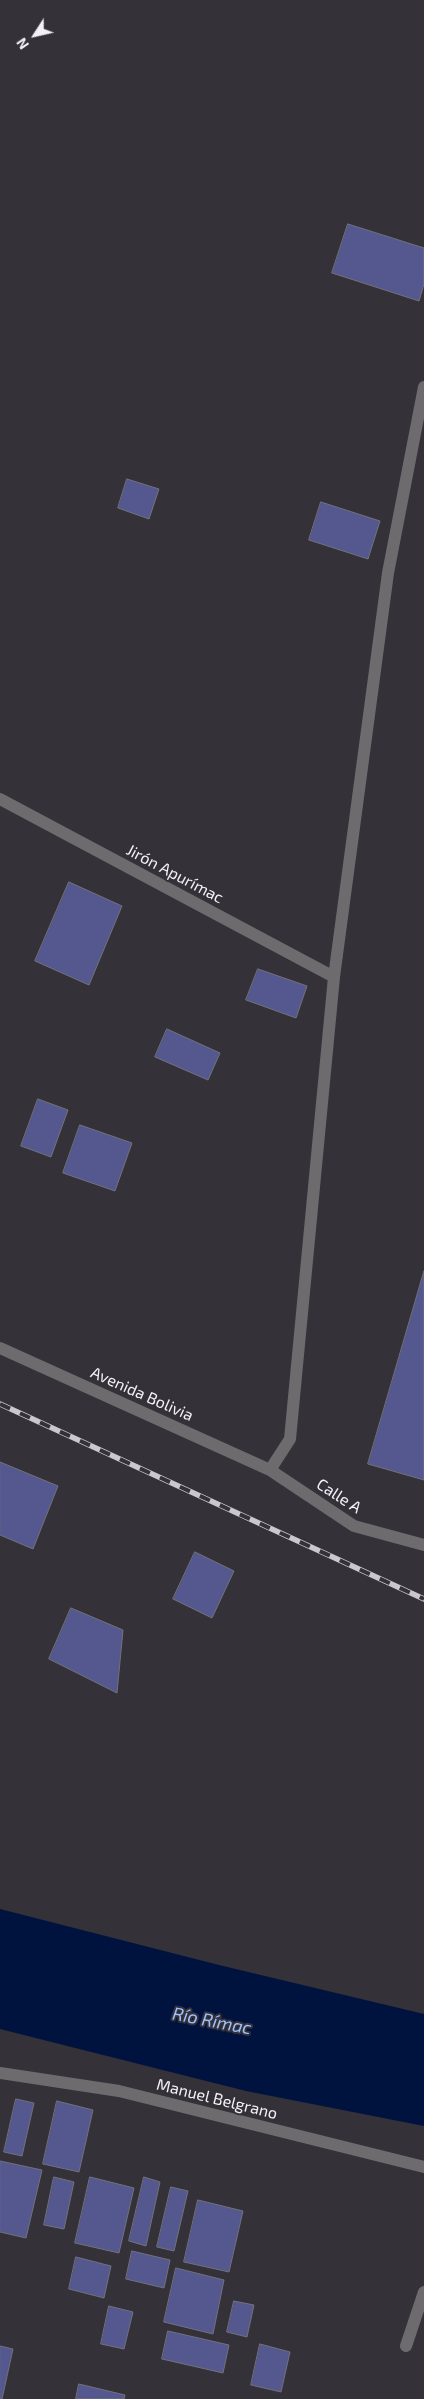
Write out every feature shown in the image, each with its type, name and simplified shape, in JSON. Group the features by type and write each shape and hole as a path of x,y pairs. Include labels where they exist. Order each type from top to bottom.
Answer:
{"street":[{"path":"270,1470 290,1439 334,977 388,572 424,387"},
{"name":"Jirón Apurímac","path":"0,799 334,977"},
{"name":"Avenida Bolivia","path":"0,1348 270,1470"},
{"name":"Calle A","path":"270,1470 354,1526 424,1545"},
{"name":"Manuel Belgrano","path":"0,2073 119,2091 424,2168"},
{"path":"406,2346 424,2292"}],"water":[{"name":"Río Rímac","path":"0,1909 219,1965 424,2014 424,2126 246,2091 0,2029"}],"building":[{"path":"348,224 424,248 424,284 419,301 332,273"},
{"path":"127,479 159,489 149,519 118,508"},
{"path":"321,502 380,521 368,559 309,540"},
{"path":"69,882 122,906 89,985 35,961"},
{"path":"258,969 307,986 296,1018 246,1000"},
{"path":"167,1029 220,1053 208,1080 155,1057"},
{"path":"38,1099 68,1110 51,1157 21,1146"},
{"path":"80,1125 132,1143 115,1191 63,1173"},
{"path":"424,1271 424,1480 368,1464"},
{"path":"0,1462 58,1486 33,1549 0,1535"},
{"path":"195,1552 234,1571 212,1618 173,1599"},
{"path":"71,1608 123,1630 117,1693 49,1659"},
{"path":"16,2099 34,2103 22,2156 4,2152"},
{"path":"57,2101 93,2110 79,2172 43,2164"},
{"path":"0,2161 42,2170 26,2238 0,2232"},
{"path":"54,2177 74,2182 64,2229 44,2225"},
{"path":"90,2177 134,2188 119,2253 75,2243"},
{"path":"144,2177 160,2182 146,2246 129,2241"},
{"path":"171,2187 188,2191 174,2251 157,2247"},
{"path":"198,2200 243,2211 229,2272 184,2262"},
{"path":"132,2251 170,2260 164,2288 126,2279"},
{"path":"76,2257 111,2266 104,2298 69,2289"},
{"path":"176,2268 224,2280 213,2334 164,2322"},
{"path":"234,2301 254,2305 247,2337 227,2332"},
{"path":"109,2306 133,2312 124,2349 101,2344"},
{"path":"168,2331 229,2345 223,2373 162,2359"},
{"path":"260,2344 290,2352 281,2392 251,2385"},
{"path":"0,2346 13,2349 2,2399 0,2399"},
{"path":"79,2384 125,2395 124,2399 76,2399"}],"railway":[{"path":"0,1404 424,1599"}]}
